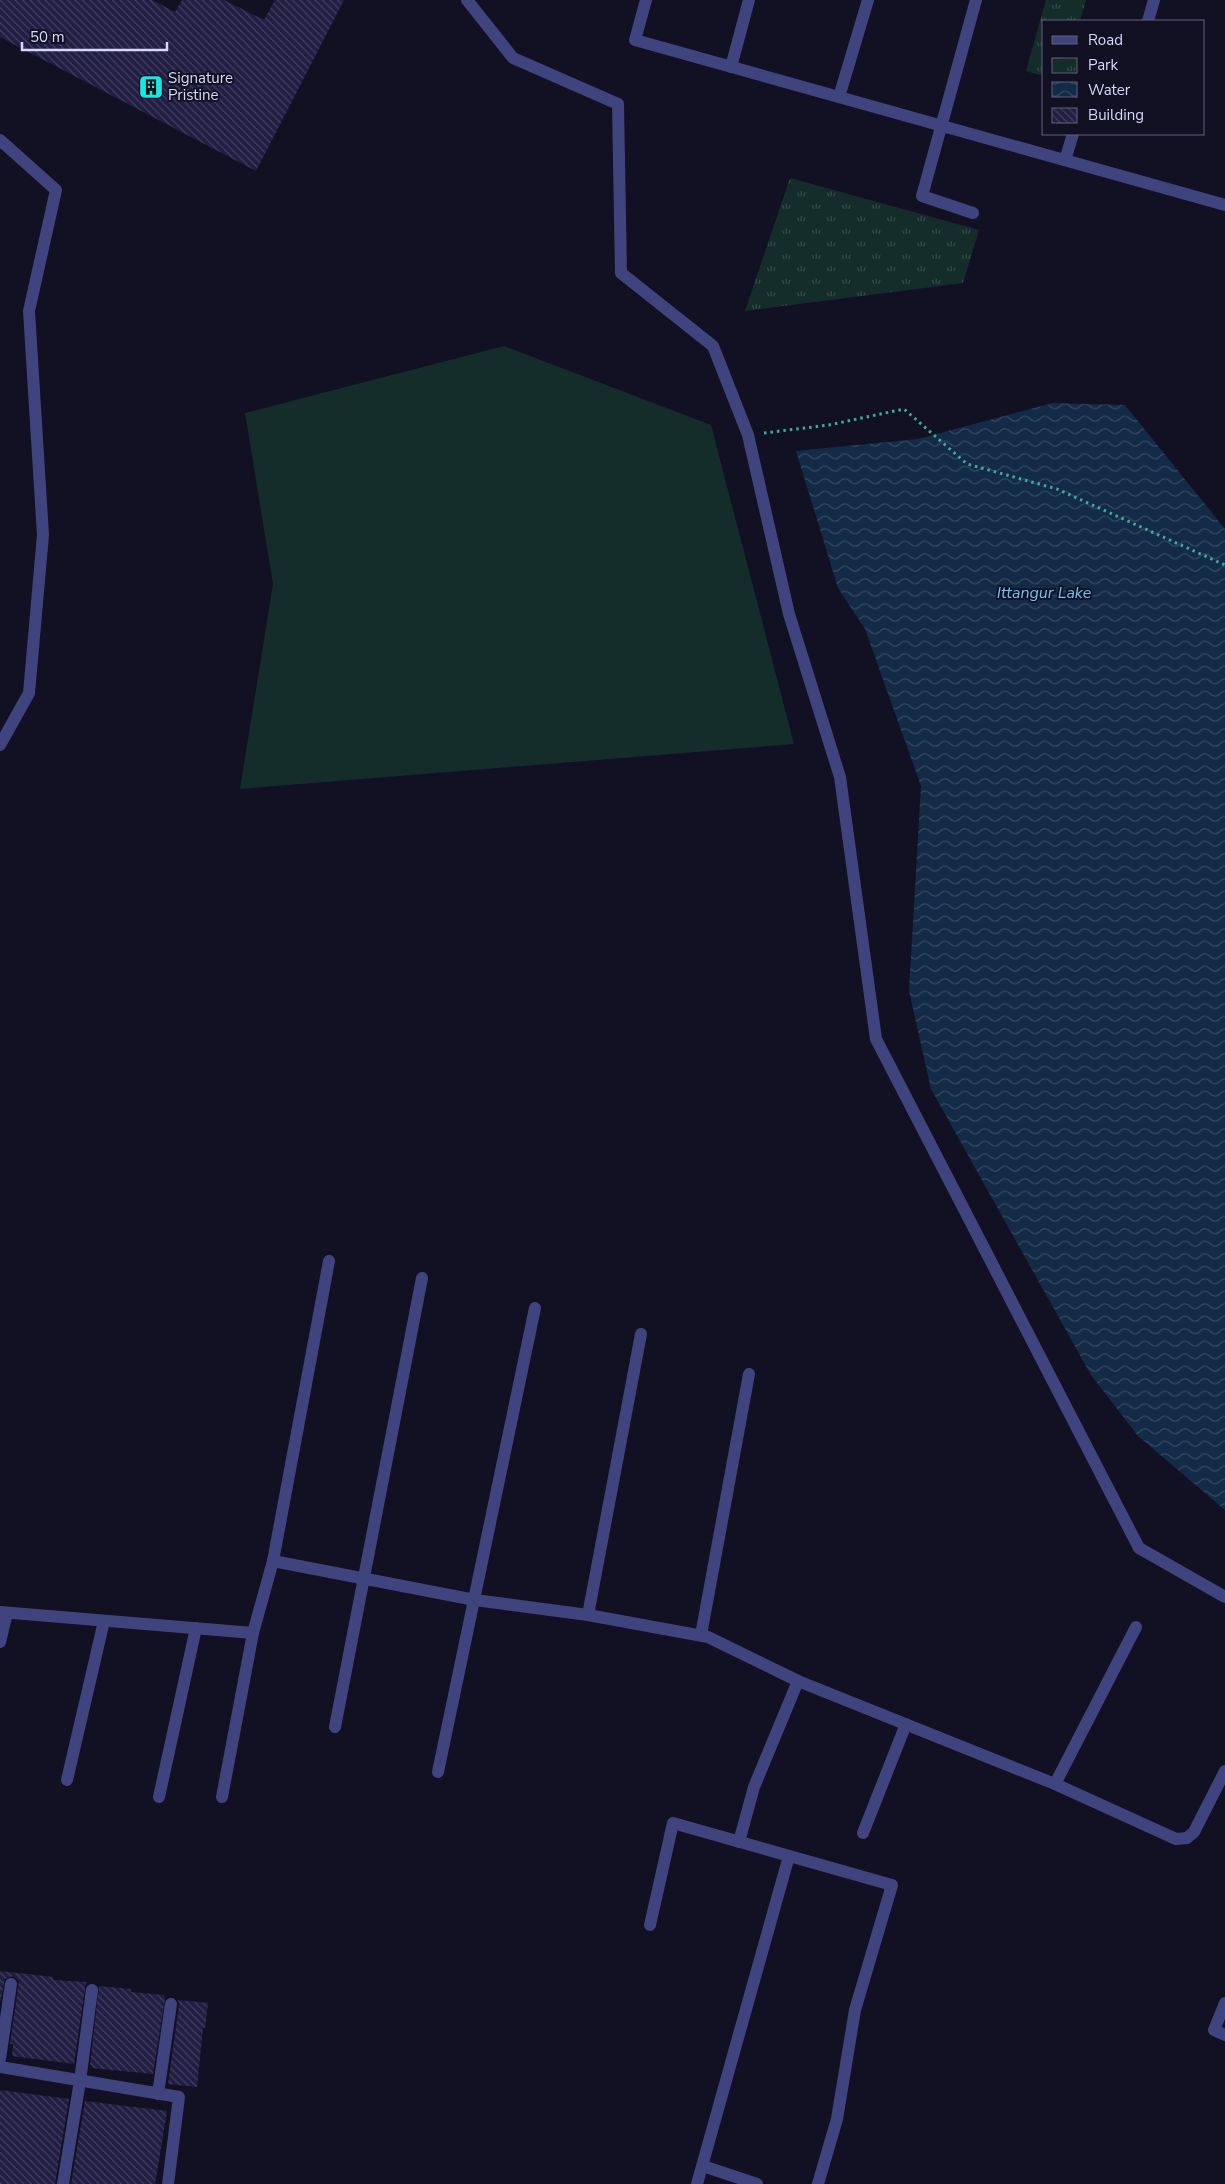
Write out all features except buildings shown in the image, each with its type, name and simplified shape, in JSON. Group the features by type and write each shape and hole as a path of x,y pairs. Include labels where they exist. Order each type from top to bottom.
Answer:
{"street":[{"path":"467,0 513,58 618,104 621,273 713,346 748,435 788,614 840,776 876,1039 1139,1548 1225,1597"},
{"path":"646,0 635,40 1225,205"},
{"path":"731,67 749,0"},
{"path":"839,97 868,0"},
{"path":"972,213 922,196 976,0"},
{"path":"1148,20 1154,0"},
{"path":"1065,160 1073,135"},
{"path":"0,140 56,190 29,311 43,535 29,693 0,745"},
{"path":"222,1797 254,1633 273,1561 329,1261"},
{"path":"335,1727 422,1278"},
{"path":"438,1772 535,1308"},
{"path":"588,1616 641,1334"},
{"path":"701,1636 749,1374"},
{"path":"273,1561 475,1600 588,1616 708,1637 798,1681 1055,1784 1176,1839 1187,1838 1194,1832 1225,1771"},
{"path":"0,1642 3,1612 254,1633"},
{"path":"67,1780 104,1621"},
{"path":"1055,1784 1136,1627"},
{"path":"159,1798 196,1628"},
{"path":"739,1842 754,1787 798,1681"},
{"path":"863,1833 906,1724"},
{"path":"650,1925 672,1823 892,1885 855,2010 837,2119 818,2184"},
{"path":"698,2184 789,1856"},
{"path":"0,2059 11,1984"},
{"path":"62,2184 80,2081 92,1990"},
{"path":"1225,2003 1214,2030 1225,2035"},
{"path":"158,2094 171,2004"},
{"path":"0,2067 179,2097 168,2184"},
{"path":"703,2166 757,2184"}],"path":[{"path":"748,435 829,425 904,409 968,464 1057,489 1225,565"}],"green space":[{"path":"1046,0 1086,0 1080,20 1042,20 1042,75 1026,71"},
{"path":"790,178 979,230 963,283 745,311"},
{"path":"504,346 711,425 794,744 240,789 273,584 245,413"}],"water":[{"name":"Ittangur Lake","path":"1053,403 1125,405 1225,529 1225,1510 1138,1436 1091,1375 931,1089 909,991 921,786 865,629 838,588 796,451 918,439"}],"place":[{"name":"Signature Pristine","path":"151,87"}]}
